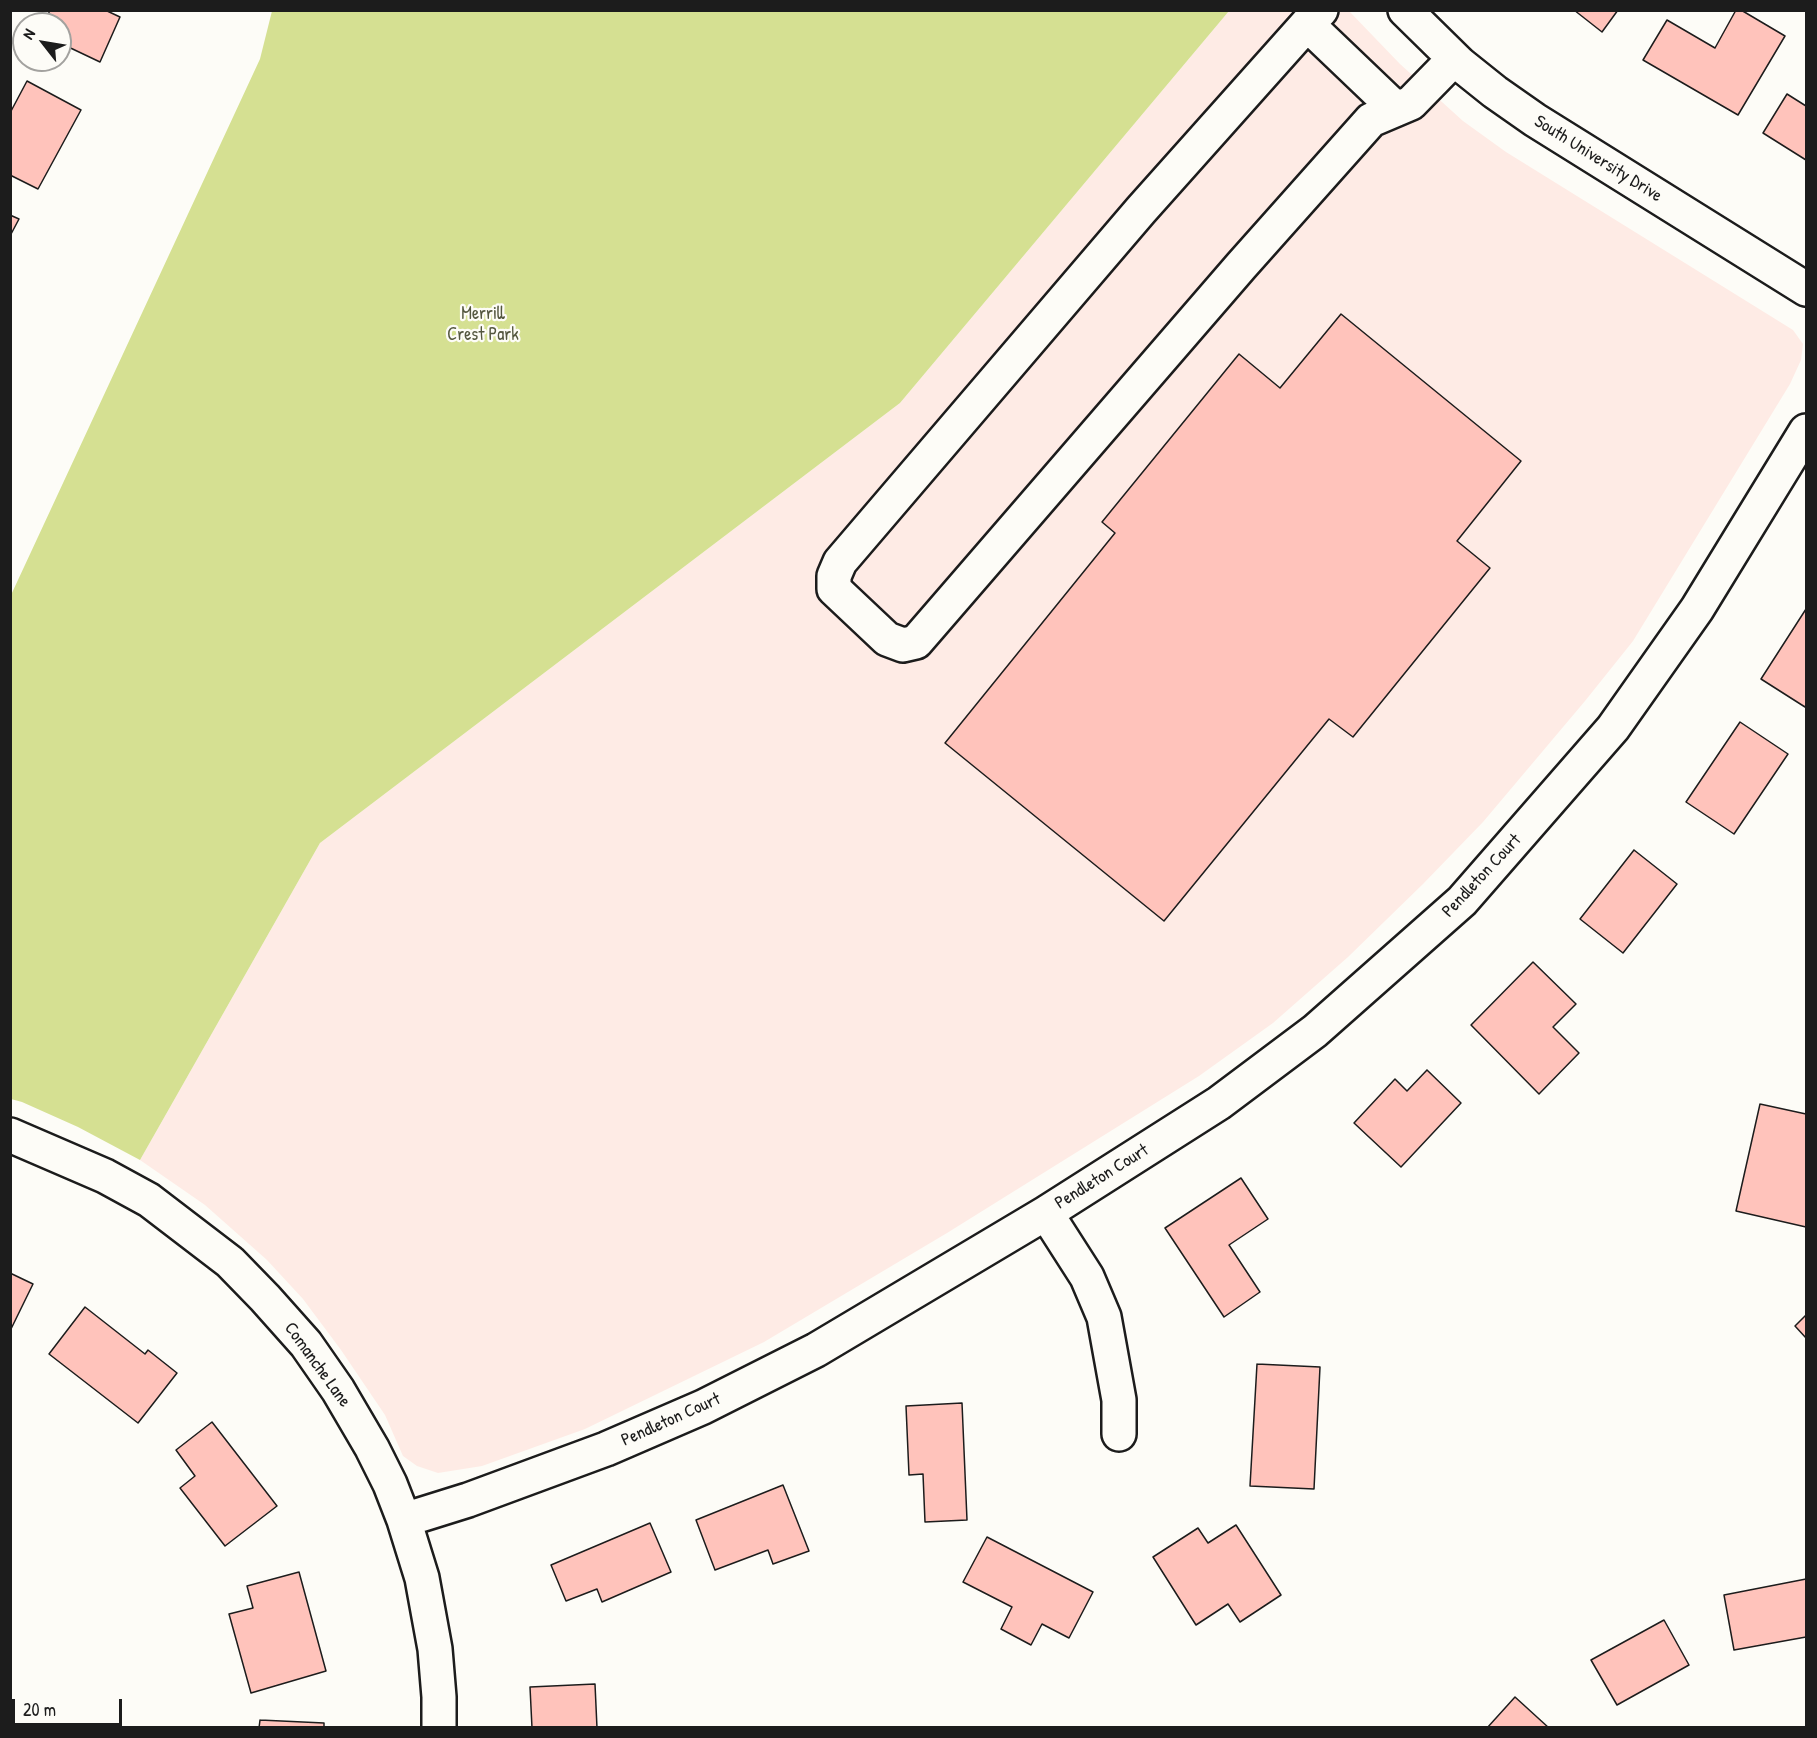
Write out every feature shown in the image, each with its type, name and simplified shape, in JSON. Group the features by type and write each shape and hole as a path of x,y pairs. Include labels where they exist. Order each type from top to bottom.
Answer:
{"street":[{"name":"South University Drive","path":"1405,10 1454,58 1495,92 1535,120 1806,289"},
{"path":"1396,109 1314,17 1142,210 840,562 834,576 834,589 887,639 903,645 916,642 1371,120 1411,103 1454,58"},
{"name":"Pendleton Court","path":"404,1520 468,1500 606,1449 704,1407 816,1350 1046,1213 1219,1103 1306,1037 1462,901 1613,728 1697,609 1806,430"},
{"name":"Comanche Lane","path":"10,1135 105,1176 149,1200 230,1262 306,1344 338,1389 372,1448 390,1484 404,1520 422,1578 435,1649 440,1697 440,1728"},
{"name":"Pendleton Court","path":"1046,1213 1087,1277 1104,1317 1119,1400 1119,1434"}],"shaded area":[{"path":"1229,11 1349,11 1400,64 1463,121 1506,152 1793,330 1803,344 1801,360 1790,384 1633,641 1585,701 1483,822 1423,884 1348,957 1273,1023 1199,1076 947,1233 764,1342 585,1429 482,1466 438,1473 417,1466 403,1456 385,1415 303,1299 267,1260 205,1205 140,1160 320,843 900,403"}],"green space":[{"name":"Merrill Crest Park","path":"272,11 1229,11 900,403 320,843 140,1160 78,1127 11,1099 11,595 260,59"}],"building":[{"path":"50,10 105,10 120,17 100,62 72,49 72,12 49,12"},
{"path":"1574,10 1618,10 1602,32"},
{"path":"1736,10 1741,10 1785,36 1738,115 1643,60 1667,20 1715,48"},
{"path":"27,81 81,110 38,189 10,175 10,113"},
{"path":"1787,94 1806,106 1806,160 1763,133"},
{"path":"10,215 19,219 10,236"},
{"path":"1341,314 1521,461 1457,541 1490,568 1353,737 1329,719 1164,921 945,743 1115,533 1102,522 1239,354 1280,388"},
{"path":"1806,609 1806,705 1805,707 1761,679"},
{"path":"1740,722 1788,754 1734,834 1686,802"},
{"path":"1634,850 1677,884 1623,953 1580,919"},
{"path":"1533,962 1576,1004 1553,1027 1579,1053 1539,1094 1471,1025"},
{"path":"1427,1070 1461,1103 1401,1167 1354,1123 1395,1079 1407,1091"},
{"path":"1760,1104 1806,1114 1806,1227 1736,1211"},
{"path":"1241,1178 1268,1219 1229,1245 1260,1292 1224,1317 1165,1228"},
{"path":"10,1273 33,1284 10,1331"},
{"path":"85,1307 145,1354 148,1350 177,1373 138,1423 49,1354"},
{"path":"1806,1315 1806,1338 1795,1326"},
{"path":"1257,1364 1320,1367 1314,1489 1250,1486"},
{"path":"962,1403 967,1520 925,1522 923,1474 909,1475 906,1406"},
{"path":"212,1422 277,1506 225,1546 180,1488 195,1476 176,1450"},
{"path":"783,1485 809,1551 773,1564 768,1550 715,1570 696,1520"},
{"path":"650,1523 671,1572 602,1602 597,1589 566,1601 551,1565"},
{"path":"1236,1525 1281,1595 1240,1622 1228,1604 1196,1625 1153,1557 1198,1528 1208,1543"},
{"path":"987,1537 1093,1592 1069,1638 1042,1624 1031,1645 1001,1629 1012,1607 963,1582"},
{"path":"299,1572 326,1671 251,1693 229,1614 253,1608 247,1586"},
{"path":"1806,1579 1806,1637 1734,1650 1724,1595"},
{"path":"1664,1620 1689,1665 1617,1705 1591,1660"},
{"path":"595,1684 597,1728 532,1728 530,1687"},
{"path":"1515,1697 1549,1728 1487,1728"},
{"path":"260,1720 324,1723 324,1728 259,1728"}]}
